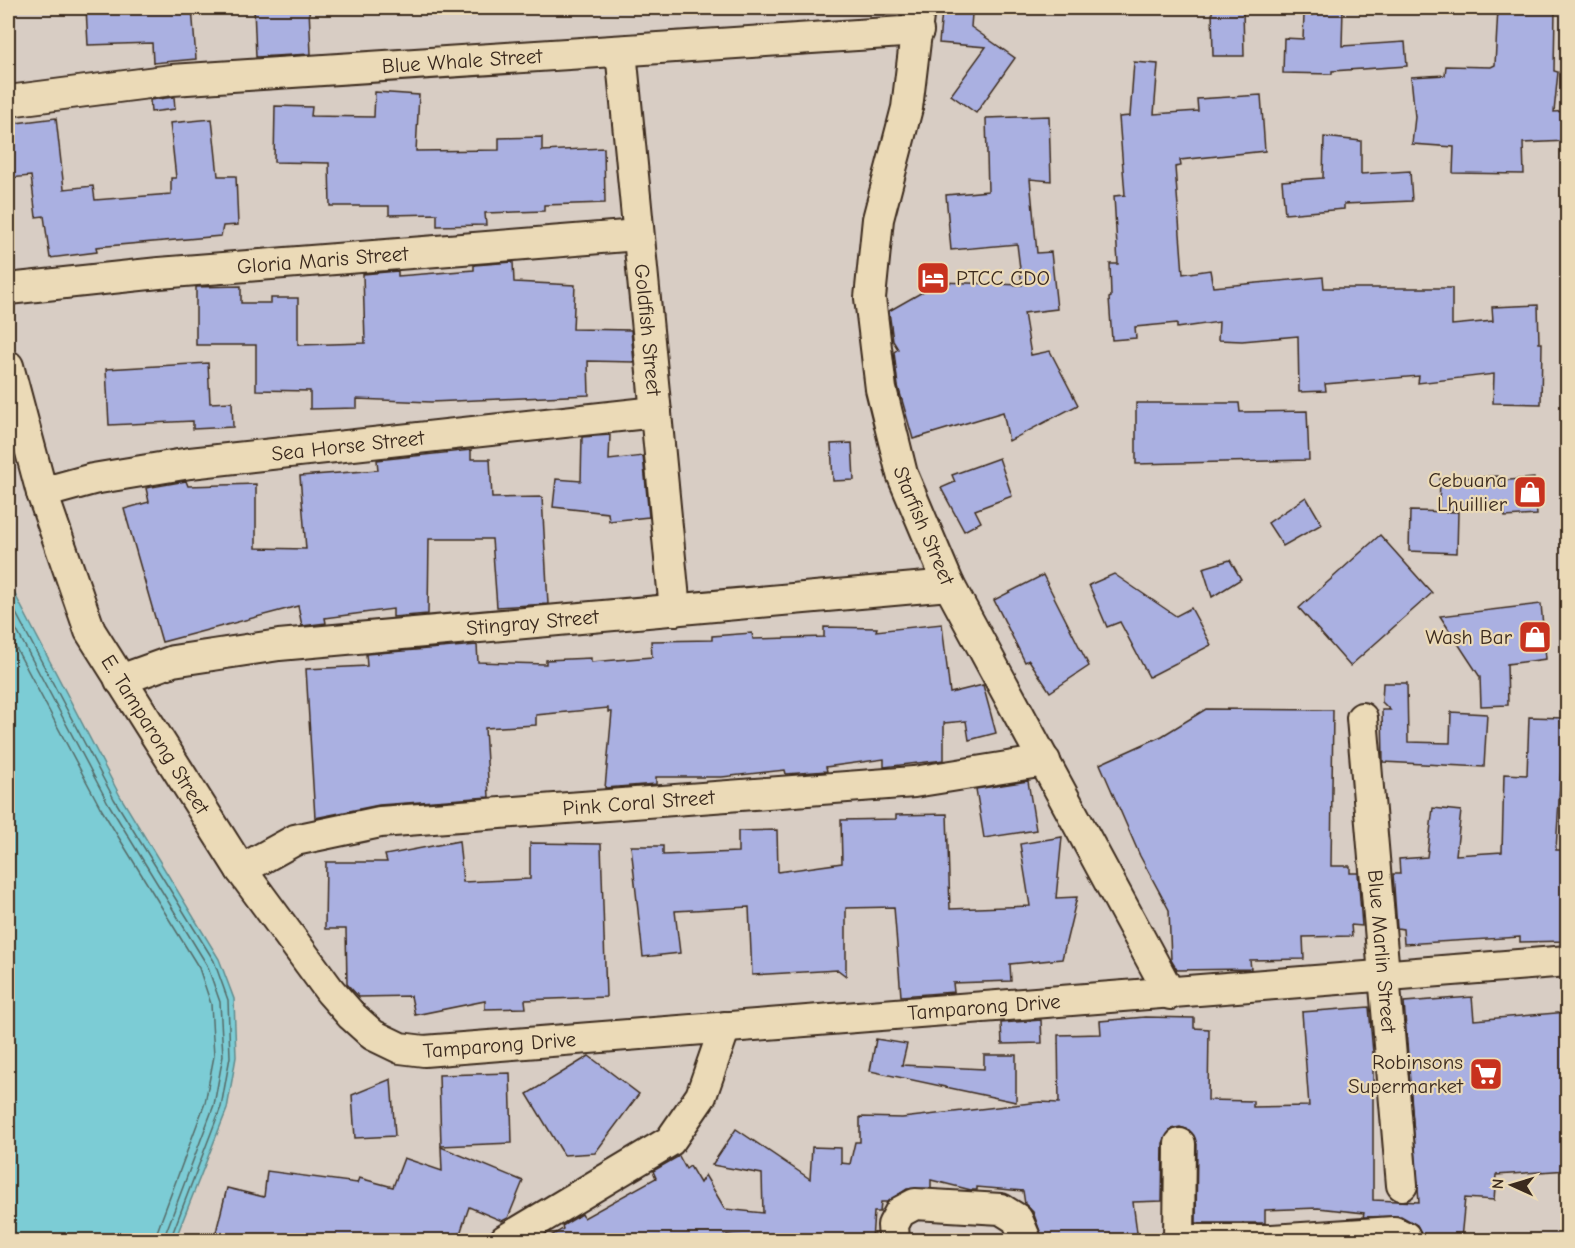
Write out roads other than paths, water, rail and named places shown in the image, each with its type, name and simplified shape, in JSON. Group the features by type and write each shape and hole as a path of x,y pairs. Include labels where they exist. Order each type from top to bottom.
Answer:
{"street":[{"name":"Blue Whale Street","path":"8,101 172,80 621,51 919,19"},
{"name":"Starfish Street","path":"919,19 908,108 878,219 870,298 881,389 902,474 949,585 1170,994"},
{"name":"Goldfish Street","path":"621,51 675,610"},
{"name":"Gloria Maris Street","path":"8,289 170,272 638,235"},
{"name":"E. Tamparong Street","path":"8,366 42,492 90,631 241,870 352,1016 373,1035 400,1048"},
{"name":"Sea Horse Street","path":"42,492 93,479 190,463 656,412"},
{"name":"Stingray Street","path":"120,680 173,661 267,646 949,585"},
{"name":"Blue Marlin Street","path":"1362,718 1402,1185"},
{"name":"Pink Coral Street","path":"241,870 295,840 380,822 915,782 1045,761"},
{"name":"Tamparong Drive","path":"400,1048 424,1051 1568,961"},
{"path":"505,1240 670,1141 701,1096 725,1027"},
{"path":"1180,1144 1179,1240 1272,1240 1394,1232 1405,1237 1406,1240"},
{"path":"894,1240 893,1225 900,1212 915,1204 1001,1209 1017,1219 1026,1240"}],"water":[{"path":"8,581 120,796 219,959 234,999 236,1057 227,1109 175,1240 8,1240"}],"place":[{"name":"PTCC CDO","path":"933,278"},
{"name":"Cebuana Lhuillier","path":"1530,492"},
{"name":"Wash Bar","path":"1535,637"},
{"name":"Robinsons Supermarket","path":"1486,1074"}]}
